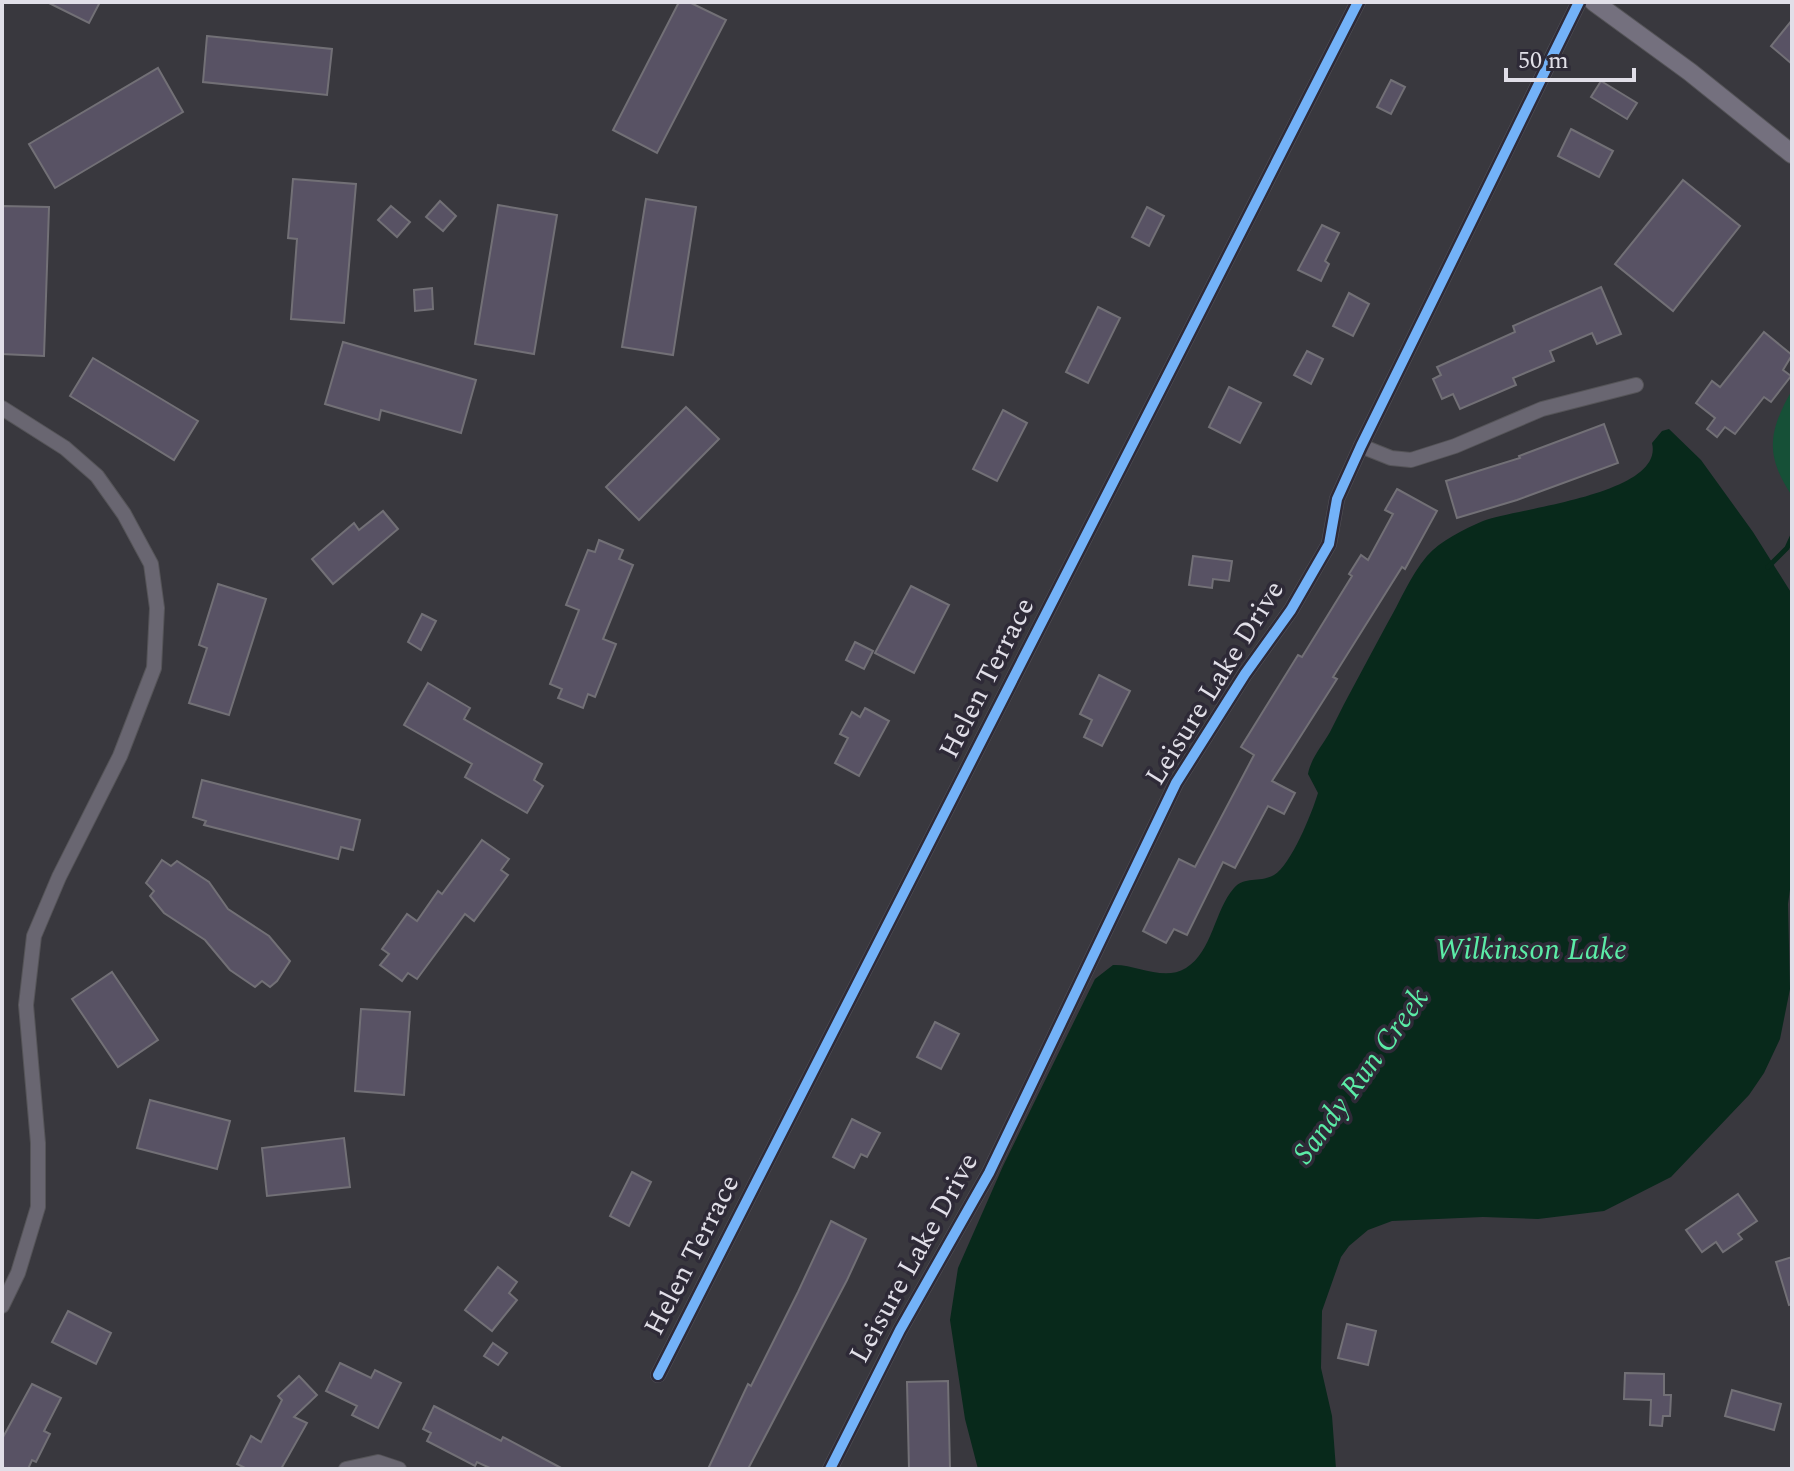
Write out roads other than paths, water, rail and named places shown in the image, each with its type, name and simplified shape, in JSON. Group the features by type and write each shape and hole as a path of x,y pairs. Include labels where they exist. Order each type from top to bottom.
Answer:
{"main road":[{"path":"1594,2 1690,72 1792,154"}],"street":[{"name":"Helen Terrace","path":"658,1375 1358,2"},
{"name":"Leisure Lake Drive","path":"830,1469 900,1330 989,1173 1176,783 1245,674 1291,610 1329,544 1337,499 1361,446 1579,2"},
{"path":"1361,446 1391,458 1411,460 1455,446 1542,409 1636,385"},
{"path":"2,408 65,448 97,476 124,514 151,564 157,608 154,668 120,756 59,877 34,936 26,1005 38,1143 38,1207 18,1273 2,1306"},
{"path":"346,1469 378,1462 399,1469"}],"water":[{"name":"Wilkinson Lake","path":"1669,429 1701,460 1753,532 1792,594 1792,875 1788,904 1790,989 1780,1039 1764,1073 1749,1095 1671,1177 1604,1211 1538,1219 1483,1217 1392,1221 1368,1230 1349,1246 1341,1257 1322,1311 1321,1368 1332,1416 1336,1469 978,1469 965,1419 950,1320 958,1268 1003,1166 1095,979 1113,965 1159,973 1186,968 1202,952 1234,888 1243,882 1274,875 1281,869 1300,838 1318,793 1308,774 1317,752 1410,581 1432,551 1483,521 1585,497 1613,487 1636,475 1650,461 1652,443 1662,431"}],"waterway":[{"name":"Sandy Run Creek","path":"1768,567 1787,548 1792,537"}]}
